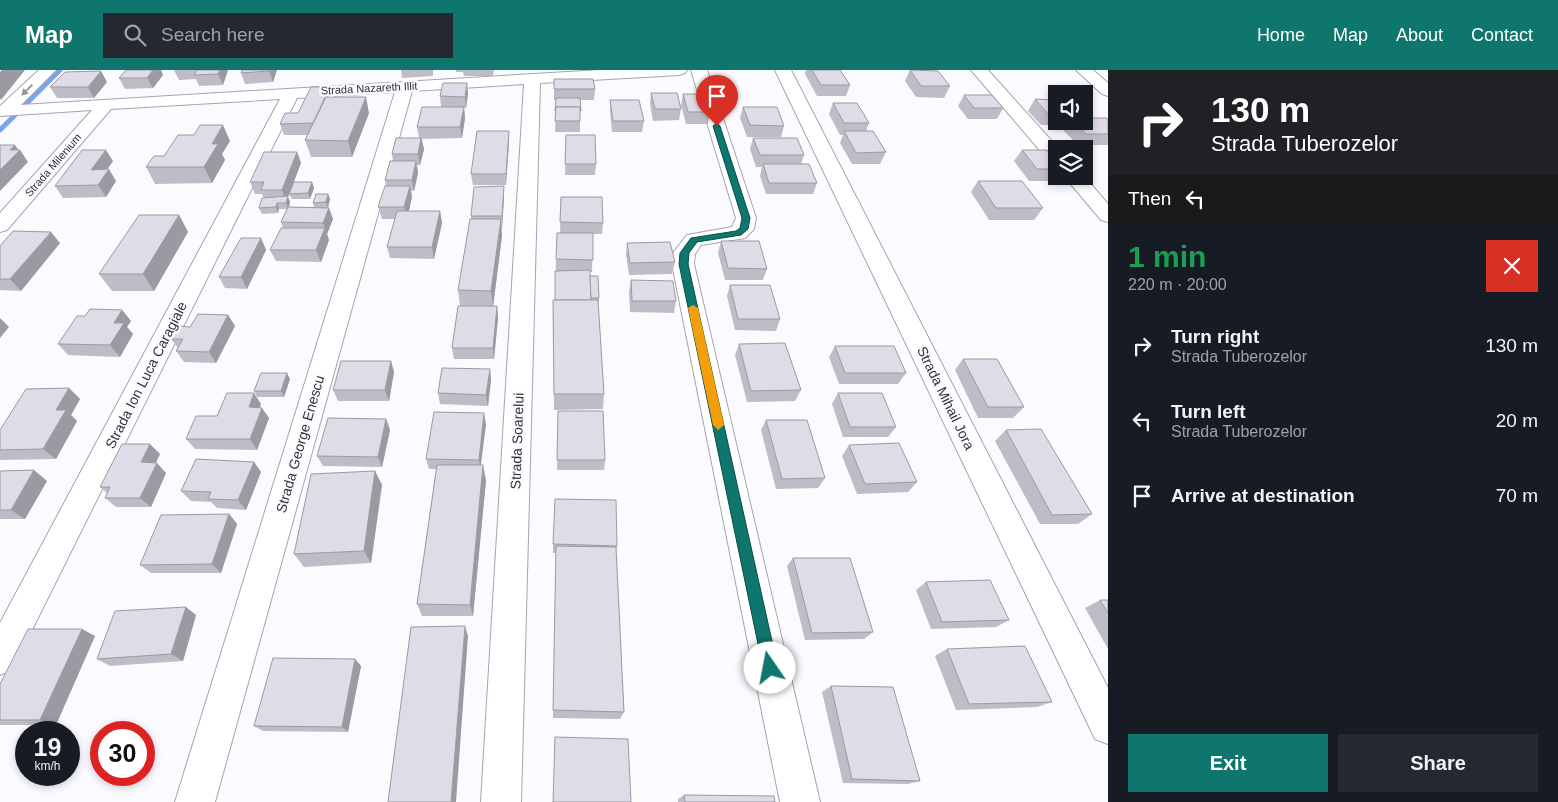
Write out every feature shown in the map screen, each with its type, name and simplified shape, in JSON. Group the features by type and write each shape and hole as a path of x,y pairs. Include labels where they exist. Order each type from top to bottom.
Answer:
{"street":[{"path":"3,111 48,70"},
{"name":"Strada Nazareth Illit","path":"3,111 290,92 532,80 561,74 679,70"},
{"path":"699,70 746,218 744,229 738,233 694,240 684,253 684,264 800,802"},
{"name":"Strada Mihail Jora","path":"783,70 1108,726"},
{"path":"978,70 1048,148"},
{"path":"1084,70 1108,91"},
{"name":"Strada Soarelui","path":"501,802 532,80"},
{"name":"Strada George Enescu","path":"195,802 405,86"},
{"name":"Strada Ion Luca Caragiale","path":"0,658 290,92"},
{"name":"Strada Milenium","path":"0,226 107,104"},
{"path":"1081,185 1108,216"}],"building":[{"path":"126,70 153,70 147,78 119,78"},
{"path":"197,70 220,70 218,74 194,75"},
{"path":"242,70 269,70 269,71 241,73"},
{"path":"812,70 840,70 850,85 821,85"},
{"path":"910,70 938,71 950,86 921,86"},
{"path":"101,71 88,87 50,87 65,72"},
{"path":"554,79 593,79 595,89 554,89"},
{"path":"443,83 467,83 465,97 440,96"},
{"path":"311,87 330,87 313,123 280,124 285,113 298,113"},
{"path":"651,93 677,93 681,109 655,109"},
{"path":"683,94 704,94 710,112 688,112"},
{"path":"964,95 992,95 1003,108 974,108"},
{"path":"326,97 366,97 348,141 305,140"},
{"path":"556,98 580,98 581,111 580,107 556,107 555,111"},
{"path":"1035,99 1048,100 1048,114"},
{"path":"610,100 639,100 644,121 613,121"},
{"path":"833,103 857,103 869,123 844,123"},
{"path":"422,107 464,107 460,127 417,127"},
{"path":"556,107 580,107 580,121 555,121"},
{"path":"743,107 777,107 784,126 750,125"},
{"path":"1093,118 1107,118 1108,134 1086,134 1082,130 1093,130"},
{"path":"200,125 223,125 212,144 218,144 204,167 146,167 154,156 164,156 178,135 194,135"},
{"path":"477,131 509,131 506,174 471,174"},
{"path":"844,131 873,131 886,152 856,153"},
{"path":"566,135 595,135 596,164 565,164"},
{"path":"396,138 421,138 418,154 392,154"},
{"path":"753,138 797,138 804,155 760,155"},
{"path":"0,145 15,145 10,150 20,150 0,170"},
{"path":"82,150 106,150 91,170 109,169 98,185 55,186"},
{"path":"1022,150 1047,150 1048,169 1037,169"},
{"path":"264,152 297,152 282,190 261,190 264,182 250,182"},
{"path":"390,161 416,161 412,180 385,180"},
{"path":"763,164 809,164 817,183 769,183"},
{"path":"978,181 1022,181 1043,208 996,208"},
{"path":"294,182 312,182 308,193 289,194"},
{"path":"385,186 410,186 404,207 378,207"},
{"path":"504,186 502,216 471,216 474,187"},
{"path":"316,194 328,194 326,202 313,203"},
{"path":"288,196 286,203 277,203 276,207 259,208 262,198"},
{"path":"561,197 602,197 603,223 560,222"},
{"path":"288,207 329,208 323,223 281,222"},
{"path":"397,211 440,211 432,247 387,247"},
{"path":"139,215 179,215 143,274 99,274"},
{"path":"470,219 501,219 491,291 458,290"},
{"path":"281,228 325,228 316,250 270,250"},
{"path":"13,231 51,232 10,279 0,279 0,246"},
{"path":"557,233 593,233 593,260 556,259"},
{"path":"241,238 261,238 241,277 219,277"},
{"path":"721,241 759,241 767,269 728,268"},
{"path":"670,242 675,262 630,263 627,243"},
{"path":"590,270 591,300 555,300 555,271"},
{"path":"590,276 598,276 599,298 591,298"},
{"path":"631,280 673,281 676,301 632,301"},
{"path":"730,285 770,285 780,319 738,319"},
{"path":"553,300 598,300 604,394 554,394"},
{"path":"458,306 497,306 493,348 452,348"},
{"path":"90,309 122,310 114,323 124,323 110,345 58,344 77,316 85,316"},
{"path":"198,314 228,315 209,352 176,351 183,339 171,339 179,326 190,327"},
{"path":"785,343 801,390 751,391 739,344"},
{"path":"835,346 894,346 906,373 845,373"},
{"path":"963,359 997,359 1024,407 988,407"},
{"path":"341,361 391,361 385,390 333,390"},
{"path":"442,368 490,369 486,395 438,393"},
{"path":"261,373 287,373 281,391 254,391"},
{"path":"69,388 56,410 66,410 43,449 0,450 0,430 26,389"},
{"path":"227,393 254,393 249,407 262,408 250,439 186,439 196,416 217,416"},
{"path":"838,393 882,393 896,427 850,427"},
{"path":"558,411 603,411 605,460 557,460"},
{"path":"434,412 484,413 479,460 426,459"},
{"path":"328,418 386,419 378,457 317,456"},
{"path":"766,420 807,420 825,478 782,479"},
{"path":"1041,429 1092,514 1052,515 1006,430"},
{"path":"899,443 917,482 865,484 849,445"},
{"path":"122,444 150,444 141,462 157,463 140,498 105,498 110,487 100,487"},
{"path":"196,459 254,462 238,500 208,499 211,492 181,491"},
{"path":"437,465 483,465 470,605 417,604"},
{"path":"34,470 11,510 0,510 0,471"},
{"path":"375,471 364,551 294,554 311,474"},
{"path":"555,499 616,500 617,546 553,544"},
{"path":"229,514 212,564 140,565 161,515"},
{"path":"556,546 616,547 624,712 553,710"},
{"path":"793,558 850,558 873,632 812,633"},
{"path":"990,580 1009,620 942,622 926,582"},
{"path":"1100,600 1108,600 1108,613"},
{"path":"186,607 171,654 97,659 115,611"},
{"path":"465,626 451,802 388,802 411,627"},
{"path":"28,629 82,629 40,720 0,720 0,684"},
{"path":"1025,646 1052,702 969,704 947,649"},
{"path":"273,658 355,659 342,727 254,726"},
{"path":"831,686 893,687 920,781 852,779"},
{"path":"555,737 628,739 631,802 553,802"},
{"path":"684,795 774,796 775,802 685,802"}],"waterway":[{"path":"0,130 60,70"}],"slow traffic":[{"path":"693,308 718,425"}],"route":[{"path":"717,126 746,218 744,229 738,233 694,240 684,253 684,264 770,668"}]}
